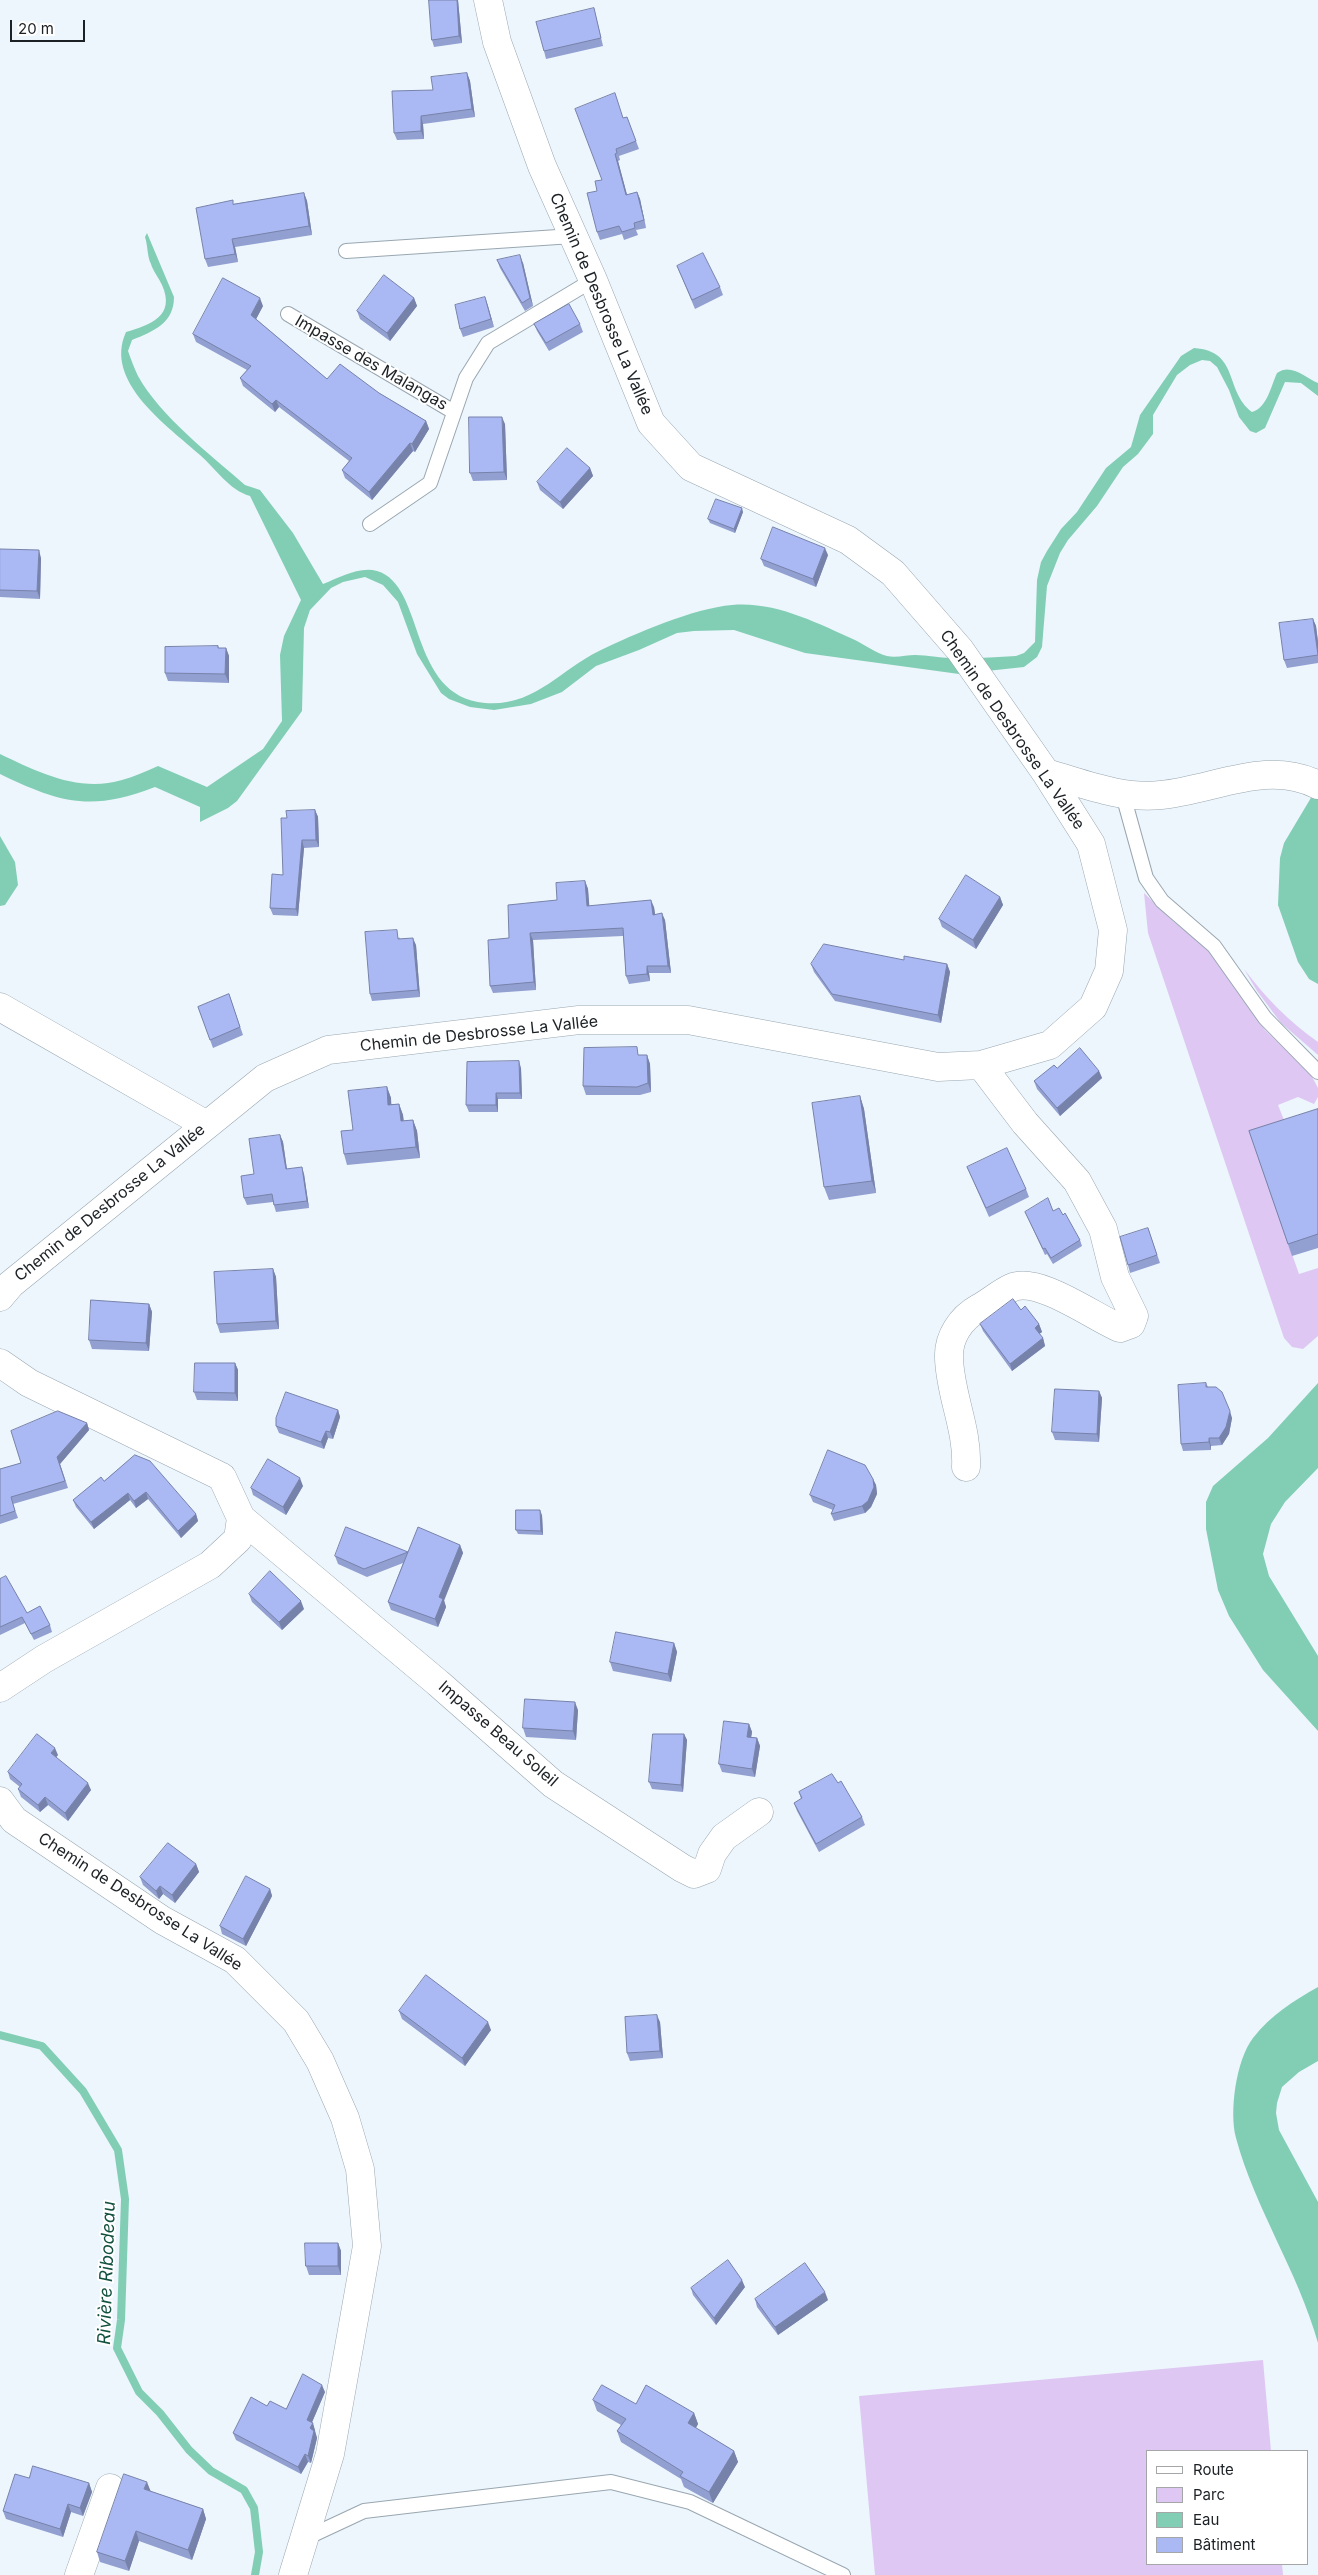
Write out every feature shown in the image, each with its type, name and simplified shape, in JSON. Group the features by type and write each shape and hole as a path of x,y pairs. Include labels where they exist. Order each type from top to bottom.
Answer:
{"street":[{"name":"Chemin de Desbrosse La Vallée","path":"0,1297 11,1284 205,1124 265,1078 328,1050 579,1020 688,1020 938,1067 981,1065 1050,1045 1093,1007 1109,971 1113,930 1091,844 1046,773 960,650 893,573 848,540 691,467 651,423 593,280 542,166 497,42 488,0"},
{"path":"1046,773 1123,795 1162,795 1255,775 1282,774 1303,777 1318,785"},
{"path":"0,1007 205,1124"},
{"path":"966,1467 967,1446 949,1357 955,1331 969,1314 1012,1287 1032,1287 1084,1307 1120,1328 1131,1324 1134,1316 1116,1277 1103,1230 1077,1181 1025,1123 981,1065"},
{"path":"0,1363 7,1370 37,1387 222,1477 241,1518 238,1539 210,1565 44,1659 0,1688"},
{"name":"Impasse Beau Soleil","path":"241,1518 438,1683 553,1784 682,1868 694,1874 707,1869 712,1854 724,1837 758,1812"},
{"name":"Chemin de Desbrosse La Vallée","path":"0,1801 14,1820 162,1920 235,1960 296,2021 320,2061 345,2118 360,2169 367,2246 330,2454 293,2575"},
{"path":"78,2575 110,2488"}],"lane":[{"path":"346,251 573,236"},
{"name":"Impasse des Malangas","path":"370,524 430,483 466,378 488,343 593,280"},
{"name":"Impasse des Malangas","path":"288,314 454,412"},
{"path":"1123,795 1146,878 1162,901 1214,946 1266,1018 1318,1072"},
{"path":"304,2539 364,2511 611,2482 690,2502 843,2575"}],"green space":[{"path":"1144,893 1173,921 1214,954 1265,1030 1310,1073 1318,1088 1318,1097 1314,1104 1298,1097 1278,1105 1284,1120 1253,1143 1299,1274 1318,1268 1318,1336 1303,1349 1292,1347 1284,1338 1148,933"},
{"path":"1244,969 1278,1008 1318,1042 1318,1055 1281,1023 1257,991"},
{"path":"1263,2360 1271,2450 1146,2450 1146,2565 1282,2565 1283,2575 875,2575 859,2396"}],"water":[{"path":"147,233 174,297 171,313 167,320 148,333 132,340 128,351 138,376 148,391 159,406 202,448 245,485 260,490 293,533 323,584 349,573 363,570 377,571 393,580 404,597 429,662 442,681 460,696 485,703 502,703 518,699 546,686 599,651 629,637 682,616 732,605 764,606 811,620 887,656 920,655 967,658 1016,656 1024,653 1035,642 1037,580 1041,562 1047,551 1061,529 1077,512 1106,468 1131,447 1140,415 1181,356 1194,348 1209,351 1219,356 1230,373 1243,403 1252,412 1257,410 1265,401 1277,373 1282,370 1298,372 1318,383 1318,396 1301,383 1285,382 1265,428 1256,433 1250,431 1239,417 1229,390 1217,367 1210,361 1202,360 1190,365 1177,375 1153,415 1153,434 1138,454 1123,467 1097,506 1068,540 1060,553 1047,586 1042,647 1037,657 1024,667 959,674 805,653 734,630 694,631 677,633 596,666 562,692 531,704 494,710 470,707 449,699 441,693 417,654 398,602 383,585 365,577 343,582 331,588 310,610 304,628 302,711 237,801 228,808 200,822 200,807 155,787 112,800 76,801 41,792 0,774 0,754 44,774 75,782 90,784 122,780 158,766 207,787 263,749 282,721 280,655 284,636 301,600 250,496 229,484 200,455 156,417 131,385 123,368 121,350 126,332 144,326 158,318 166,304 162,285 149,258 145,237"},
{"path":"1318,786 1318,984 1309,979 1298,962 1278,905 1280,858 1284,843"},
{"path":"0,836 15,862 18,885 5,905 0,906"},
{"path":"1318,1383 1318,1468 1285,1502 1271,1524 1263,1554 1269,1576 1318,1656 1318,1731 1263,1670 1229,1616 1218,1590 1206,1529 1206,1502 1213,1486 1268,1438"},
{"path":"1318,1987 1318,2061 1299,2072 1282,2087 1276,2113 1279,2130 1318,2202 1318,2343 1310,2316 1244,2164 1236,2138 1233,2114 1238,2072 1242,2059 1253,2038 1267,2022 1283,2009"}],"building":[{"path":"429,0 457,0 459,36 432,40"},
{"path":"594,8 601,38 544,51 536,22"},
{"path":"467,73 472,109 421,116 421,131 394,133 392,91 433,90 431,77"},
{"path":"615,93 623,118 627,117 636,141 616,149 617,153 615,154 626,195 637,192 644,220 634,223 635,228 622,232 619,226 597,232 587,193 597,191 595,181 602,180 575,109"},
{"path":"304,193 309,226 232,239 235,254 205,259 196,208 233,200 233,204"},
{"path":"703,253 720,287 692,300 677,266"},
{"path":"520,255 530,298 522,303 497,260"},
{"path":"384,275 414,298 387,333 357,311"},
{"path":"223,278 260,298 251,315 327,379 340,364 379,393 426,421 412,444 410,443 369,492 342,470 352,458 276,400 272,404 240,378 251,366 193,334"},
{"path":"485,297 491,319 460,329 455,305"},
{"path":"569,304 580,324 546,343 534,324"},
{"path":"469,417 502,417 504,472 470,473"},
{"path":"567,448 590,468 560,502 537,482"},
{"path":"716,499 742,508 734,529 708,519"},
{"path":"773,527 825,548 813,579 761,559"},
{"path":"0,549 39,550 37,591 0,590"},
{"path":"1313,619 1318,655 1284,660 1279,623"},
{"path":"218,646 218,648 226,648 225,674 165,673 165,647"},
{"path":"315,810 316,840 302,840 296,909 270,908 272,874 283,875 281,818 287,818 286,811"},
{"path":"966,875 1000,897 973,940 939,919"},
{"path":"585,881 587,906 651,900 653,915 662,913 668,966 647,966 647,974 626,976 623,928 530,933 534,982 490,986 488,940 509,938 508,905 557,900 556,883"},
{"path":"397,930 398,939 413,938 418,990 370,994 365,932"},
{"path":"824,944 904,960 904,956 947,964 938,1015 832,994 811,964"},
{"path":"229,994 240,1027 210,1040 198,1007"},
{"path":"637,1047 638,1055 647,1055 648,1083 637,1087 583,1086 584,1048"},
{"path":"1080,1048 1099,1071 1057,1108 1034,1081 1054,1065 1057,1068"},
{"path":"519,1061 520,1093 496,1093 496,1105 466,1105 467,1062"},
{"path":"387,1087 388,1105 399,1104 401,1121 413,1120 416,1147 344,1154 341,1131 353,1130 348,1091"},
{"path":"860,1096 872,1181 824,1187 812,1103"},
{"path":"1318,1109 1318,1234 1288,1244 1249,1131"},
{"path":"280,1135 286,1169 302,1167 307,1201 274,1205 272,1194 244,1198 241,1176 254,1174 249,1139"},
{"path":"1007,1148 1026,1189 986,1208 967,1167"},
{"path":"1048,1198 1053,1211 1059,1208 1063,1215 1065,1213 1080,1240 1051,1258 1045,1248 1043,1249 1025,1212"},
{"path":"1148,1228 1157,1255 1128,1265 1120,1237"},
{"path":"273,1269 276,1321 217,1324 214,1272"},
{"path":"1013,1299 1021,1310 1025,1306 1039,1324 1035,1328 1043,1338 1010,1364 980,1324"},
{"path":"91,1300 149,1304 146,1343 89,1340"},
{"path":"195,1363 235,1363 235,1393 194,1392"},
{"path":"1206,1383 1206,1387 1216,1387 1222,1392 1230,1411 1226,1427 1219,1438 1209,1438 1209,1442 1181,1444 1178,1385"},
{"path":"1055,1389 1099,1391 1097,1434 1052,1432"},
{"path":"286,1392 338,1410 330,1432 326,1431 321,1442 276,1426 276,1418"},
{"path":"58,1411 87,1423 57,1457 65,1481 11,1497 15,1511 0,1516 0,1469 21,1463 11,1431"},
{"path":"828,1450 865,1465 873,1479 874,1487 868,1501 862,1506 831,1514 835,1505 810,1495"},
{"path":"135,1455 150,1461 196,1514 178,1531 146,1492 134,1501 128,1493 91,1522 73,1500 101,1477 104,1481"},
{"path":"268,1459 300,1478 283,1507 251,1488"},
{"path":"516,1510 540,1510 541,1531 516,1530"},
{"path":"346,1527 408,1552 364,1569 335,1556"},
{"path":"418,1527 460,1545 439,1597 443,1599 435,1619 388,1602"},
{"path":"270,1571 301,1601 279,1622 249,1594"},
{"path":"6,1576 27,1613 40,1606 50,1625 31,1634 22,1617 0,1627 0,1579"},
{"path":"616,1632 674,1643 668,1674 610,1662"},
{"path":"525,1699 575,1702 573,1731 523,1728"},
{"path":"724,1721 749,1724 747,1737 757,1738 752,1769 719,1764"},
{"path":"37,1734 55,1748 51,1753 88,1783 65,1813 45,1797 38,1805 18,1789 22,1784 8,1772"},
{"path":"653,1734 684,1734 681,1785 649,1782"},
{"path":"832,1774 838,1783 841,1781 862,1817 816,1844 794,1803 802,1798 799,1792"},
{"path":"168,1843 196,1864 172,1895 160,1886 156,1891 140,1877"},
{"path":"246,1876 270,1889 243,1939 220,1926"},
{"path":"426,1975 488,2022 462,2058 399,2011"},
{"path":"657,2015 660,2051 627,2053 625,2017"},
{"path":"305,2243 338,2243 338,2266 306,2266"},
{"path":"728,2260 742,2280 714,2318 691,2288"},
{"path":"805,2263 825,2292 775,2327 755,2299"},
{"path":"303,2374 322,2385 307,2420 313,2423 310,2428 314,2431 308,2456 305,2454 298,2467 233,2433 251,2397 267,2406 270,2401 286,2409"},
{"path":"602,2385 636,2404 646,2385 694,2413 688,2423 734,2451 709,2492 680,2476 683,2472 617,2431 626,2419 593,2400"},
{"path":"33,2466 89,2483 80,2508 68,2504 60,2529 3,2511 15,2474 29,2478"},
{"path":"124,2474 147,2482 144,2489 203,2509 188,2550 136,2531 125,2561 97,2552"}],"waterway":[{"name":"Rivière Ribodeau","path":"0,2035 42,2046 83,2091 118,2150 125,2199 121,2320 117,2348 139,2392 160,2413 189,2450 211,2471 244,2490 254,2508 259,2552 255,2575"}]}
